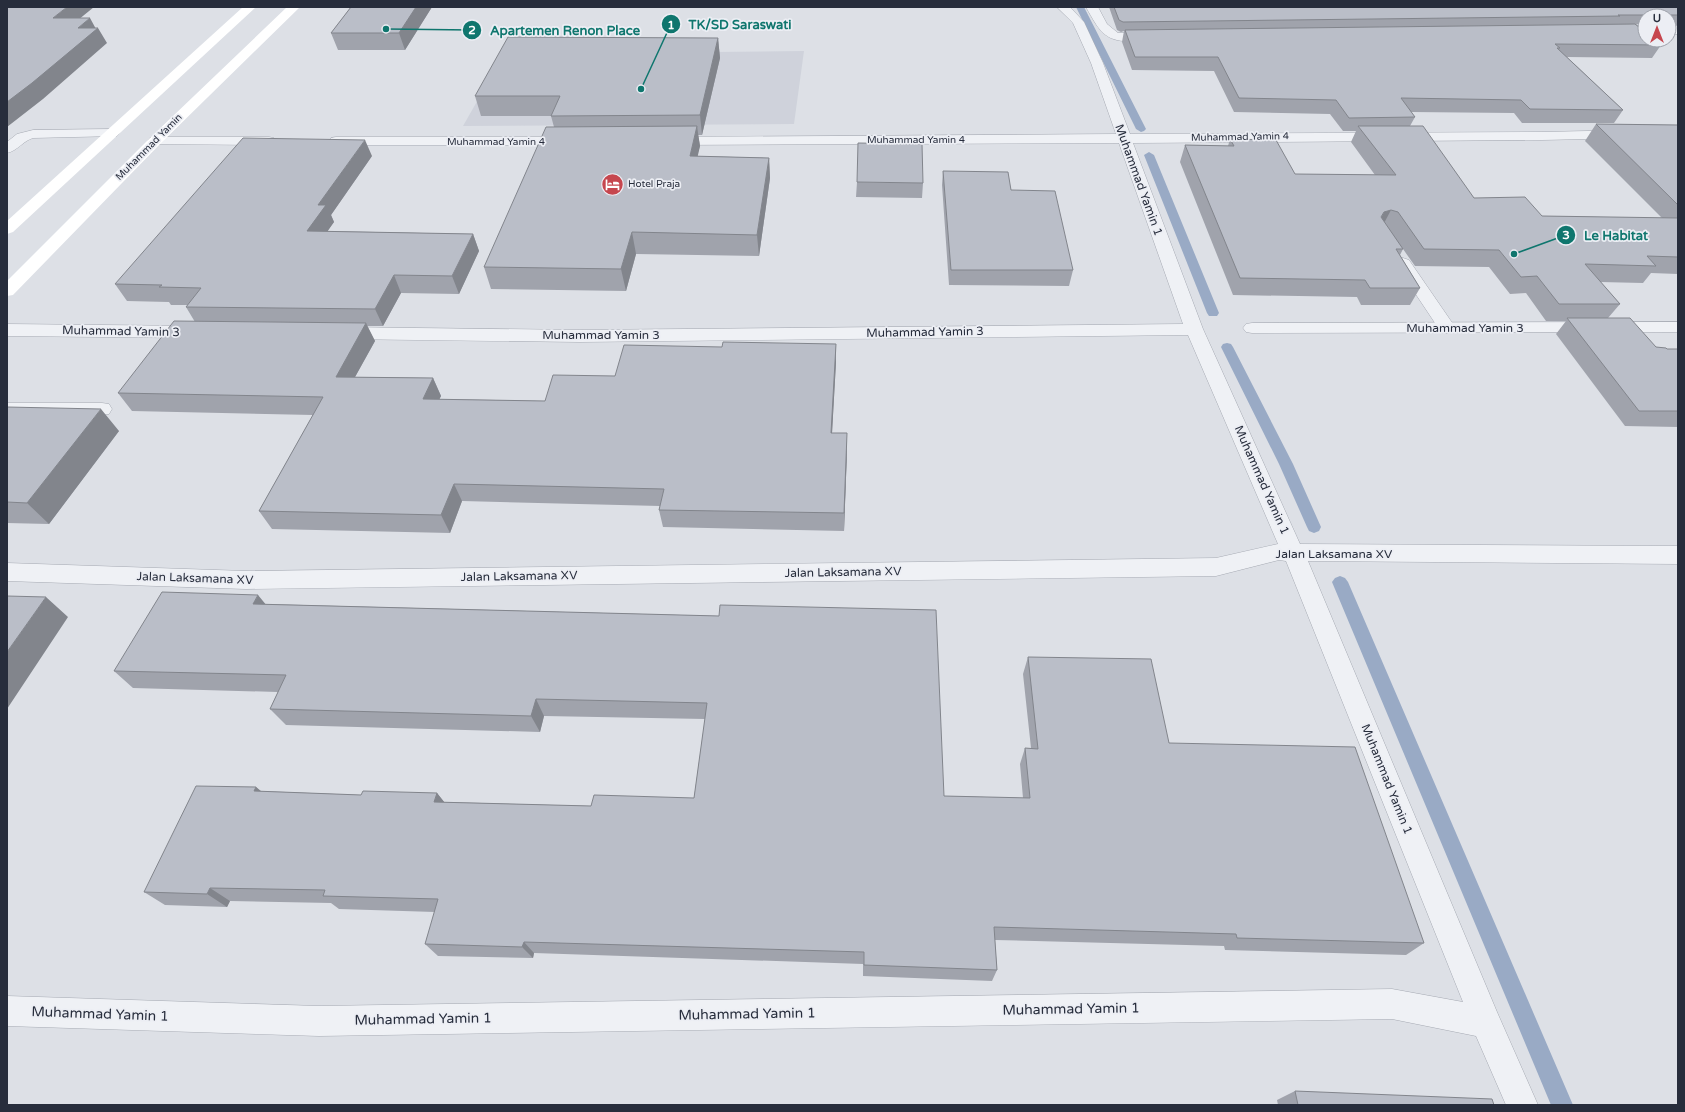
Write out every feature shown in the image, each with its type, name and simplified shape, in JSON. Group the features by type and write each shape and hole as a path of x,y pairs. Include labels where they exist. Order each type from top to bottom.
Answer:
{"main road":[{"path":"7,228 250,7"},
{"name":"Muhammad Yamin","path":"7,291 155,141 294,7"}],"street":[{"name":"Muhammad Yamin 1","path":"1063,7 1078,22 1097,62 1194,329 1293,552 1486,1022 1522,1105"},
{"path":"1092,7 1109,33 1116,37 1163,36"},
{"path":"7,149 22,137 33,134 112,133"},
{"name":"Muhammad Yamin 4","path":"657,141 1542,136 1678,133"},
{"path":"155,141 280,141"},
{"name":"Muhammad Yamin 4","path":"326,141 586,141"},
{"path":"1396,252 1447,328"},
{"name":"Muhammad Yamin 3","path":"1252,328 1678,327"},
{"name":"Muhammad Yamin 3","path":"326,333 580,336 1194,329"},
{"name":"Muhammad Yamin 3","path":"7,330 214,332"},
{"path":"7,410 102,409"},
{"name":"Jalan Laksamana XV","path":"7,572 246,580 1216,567 1279,552 1366,554 1678,555"},
{"name":"Muhammad Yamin 1","path":"7,1011 319,1021 1392,1004 1486,1022"}],"shaded area":[{"path":"804,51 794,124 463,126 504,54"}],"building":[{"path":"7,7 67,7 53,18 90,18 78,28 98,28 7,102"},
{"path":"351,7 416,7 399,33 331,33"},
{"path":"1114,7 1678,7 1678,15 1677,8 1637,8 1637,15 1618,15 1620,16 1123,22 1119,20"},
{"path":"1635,24 1637,26 1637,45 1555,44 1560,48 1557,48 1623,110 1530,109 1521,100 1401,98 1415,117 1349,118 1336,100 1239,98 1218,57 1135,57 1125,30"},
{"path":"508,37 718,38 700,115 551,116 560,96 475,96"},
{"path":"1596,124 1678,125 1678,205"},
{"path":"697,126 690,156 769,158 757,235 632,232 621,269 484,267 546,127"},
{"path":"1358,126 1423,126 1474,198 1525,197 1542,216 1678,218 1678,257 1647,256 1656,266 1585,264 1620,304 1559,304 1537,276 1521,277 1499,250 1424,249 1398,212 1391,210 1384,212 1381,217 1403,249 1396,249 1420,288 1370,288 1365,280 1240,278 1185,145 1234,146 1230,139 1276,140 1295,174 1396,175"},
{"path":"243,138 365,140 318,205 326,205 307,231 473,234 452,276 394,275 375,309 186,307 201,288 115,284"},
{"path":"858,143 922,144 923,183 857,182"},
{"path":"943,171 1008,172 1011,190 1055,191 1073,270 951,270"},
{"path":"1567,318 1630,318 1656,347 1678,349 1678,411 1639,411"},
{"path":"174,321 366,323 336,377 433,378 423,399 545,401 553,375 615,376 624,345 722,347 723,342 836,344 831,433 847,433 844,513 659,510 664,489 454,484 441,515 259,511 323,397 118,393"},
{"path":"7,407 101,409 27,503 7,502"},
{"path":"162,592 258,595 253,604 719,616 720,605 936,610 944,796 1030,798 1025,748 1038,749 1028,657 1151,659 1169,743 1355,747 1424,943 1237,938 1236,934 994,927 997,970 864,965 864,952 524,942 522,947 425,944 438,899 323,896 325,890 210,888 207,894 144,892 196,786 256,787 254,791 361,795 363,791 437,793 434,802 591,806 594,795 694,798 707,703 536,699 531,716 270,709 286,675 114,671"},
{"path":"7,596 46,597 7,652"},
{"path":"1295,1091 1492,1099 1494,1105 1298,1105"}],"waterway":[{"path":"1080,7 1141,129"},
{"path":"1149,155 1213,313"},
{"path":"1227,347 1286,464 1314,527"},
{"path":"1340,582 1562,1105"}],"place":[{"name":"Apartemen Renon Place","path":"386,29"},
{"name":"TK/SD Saraswati","path":"641,89"},
{"name":"Hotel Praja","path":"613,184"},
{"name":"Le Habitat","path":"1514,254"}]}
